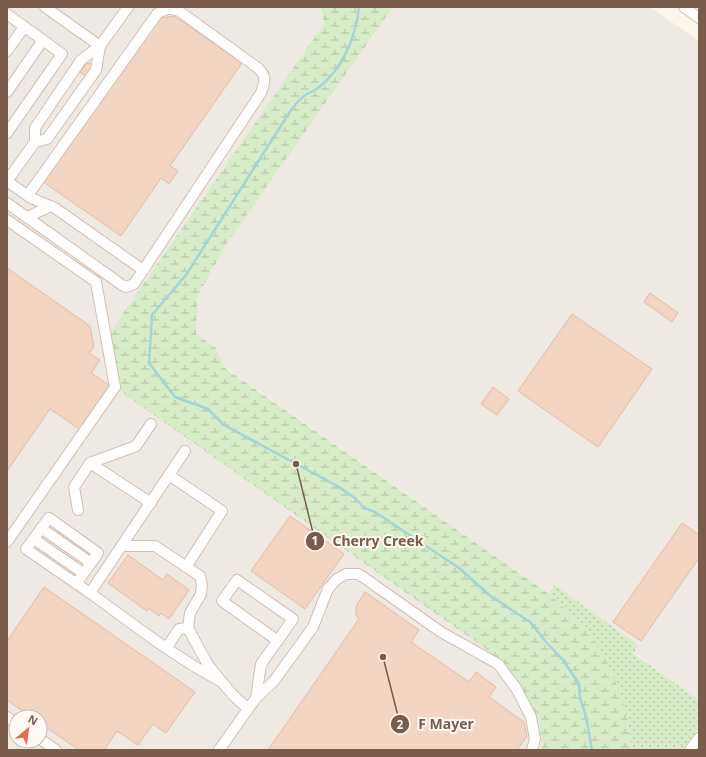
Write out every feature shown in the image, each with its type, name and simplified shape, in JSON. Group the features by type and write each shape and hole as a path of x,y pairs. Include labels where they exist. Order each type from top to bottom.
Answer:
{"street":[{"path":"45,7 100,46"},
{"path":"128,7 100,46 81,60 35,128 35,142 7,181 28,196 51,206 143,270"},
{"path":"684,7 699,18"},
{"path":"7,203 122,285 126,287 134,284 261,93 265,79 263,73 179,11 174,9 163,10 157,14 28,196"},
{"path":"7,14 62,54 7,133"},
{"path":"7,52 24,27"},
{"path":"7,92 43,40"},
{"path":"35,142 48,139 96,70 100,46"},
{"path":"27,217 51,206"},
{"path":"7,220 96,282 115,387 7,542"},
{"path":"78,510 74,487 90,464 136,446 151,424"},
{"path":"90,594 185,451"},
{"path":"90,464 151,503"},
{"path":"169,475 222,511 186,567"},
{"path":"76,584 98,552 49,518 26,549 90,594 166,647 222,682"},
{"path":"34,539 84,574"},
{"path":"122,546 155,546 200,576 202,585 200,594 190,613 188,628 208,665 248,709"},
{"path":"219,750 256,698 274,681 313,626 328,589 337,578 346,574 358,574 440,632 498,664 516,688 531,717 535,739 532,750"},
{"path":"256,698 261,664 278,641 293,619 237,580 222,600 278,641"},
{"path":"166,647 179,629 188,628"},
{"path":"690,750 699,738"}],"shaded area":[{"path":"7,7 321,7 324,24 288,77 121,392 486,649 504,666 524,690 537,718 542,750 7,750"},
{"path":"393,7 650,7 699,41 699,700 633,652 638,645 556,586 549,594 225,367 216,348 196,334 198,295 228,242"}],"green space":[{"path":"321,7 393,7 228,242 198,295 196,334 216,348 225,368 549,594 584,625 603,653 617,685 628,719 631,750 542,750 539,727 531,705 525,694 512,675 488,651 121,392 108,335 324,24"},
{"path":"555,585 638,645 633,653 699,700 699,728 683,750 631,750 628,719 584,625 549,594"}],"building":[{"path":"174,16 242,63 170,166 178,171 169,184 161,178 121,236 42,181 156,19"},
{"path":"87,62 94,66 87,77 80,72"},
{"path":"7,268 90,326 94,347 89,353 100,360 91,373 112,387 82,431 50,409 7,471"},
{"path":"650,293 678,313 672,322 644,302"},
{"path":"572,314 652,369 598,447 518,391"},
{"path":"493,387 509,399 497,415 481,404"},
{"path":"290,516 344,554 305,609 251,571"},
{"path":"682,523 699,535 699,558 641,641 613,622"},
{"path":"128,555 163,580 167,574 189,590 169,619 161,613 159,616 148,608 147,611 108,583"},
{"path":"44,587 195,692 166,733 153,724 138,745 117,731 104,750 79,750 48,729 48,709 20,709 7,700 7,641"},
{"path":"365,592 419,630 411,642 469,682 476,672 496,687 489,697 524,722 527,736 517,750 268,750 359,619 356,615 356,606"}],"waterway":[{"path":"359,7 355,30 341,62 327,81 317,89 302,97 291,110 186,275 152,315 149,363 175,397 208,409 224,425 339,487 355,498 364,508 375,512 459,568 489,595 530,622 563,660 579,684 580,698 586,716 592,750"}],"place":[{"name":"Cherry Creek","path":"296,464"},
{"name":"F Mayer","path":"383,657"}]}
